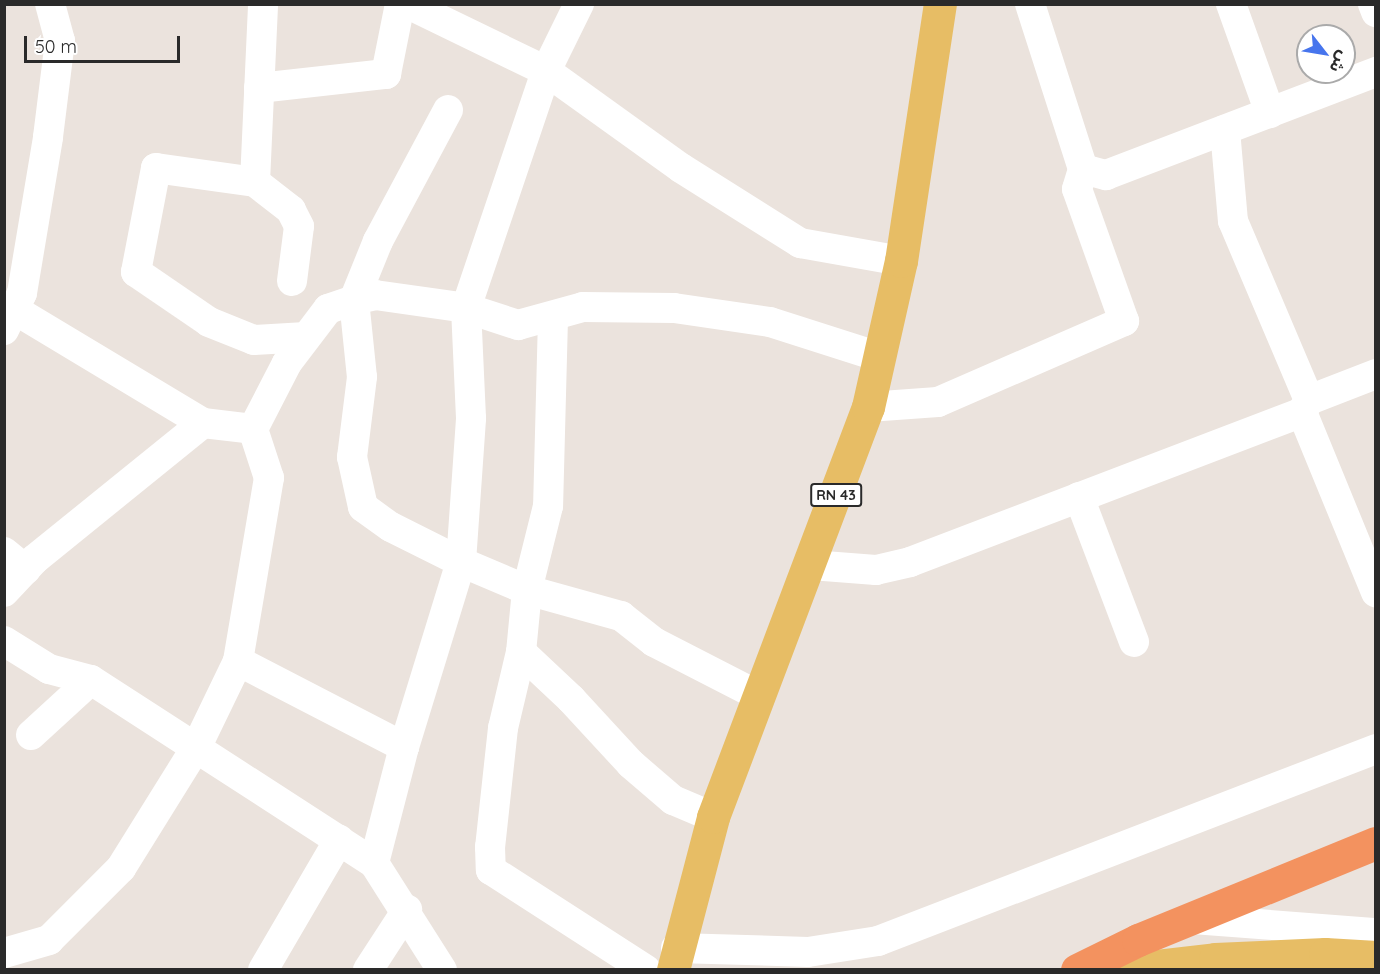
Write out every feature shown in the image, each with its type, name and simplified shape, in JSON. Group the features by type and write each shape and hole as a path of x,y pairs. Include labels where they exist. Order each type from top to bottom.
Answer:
{"highway":[{"path":"1077,969 1138,940 1376,843"}],"main road":[{"name":"RN 43","path":"675,959 713,817 757,695 811,565 868,407 901,261 940,4"},
{"path":"1122,969 1215,959 1325,954 1376,957"}],"street":[{"path":"50,4 60,41 12,304 203,423 253,429"},
{"path":"255,182 263,4"},
{"path":"260,88 386,74 400,4"},
{"path":"408,4 546,71 681,168 800,243 901,261"},
{"path":"374,863 404,747 461,562 471,418 466,308 546,71 579,4"},
{"path":"868,407 938,402 1124,321 1077,189 1083,169 1030,4"},
{"path":"1231,4 1270,113"},
{"path":"1373,4 1376,12"},
{"path":"1083,169 1106,175 1376,72"},
{"path":"448,110 378,241 354,300 362,377 352,457 363,507 391,527 461,562 528,590 621,616 654,642 757,695"},
{"path":"1225,130 1233,221 1376,592"},
{"path":"291,281 299,226 291,210 255,182 156,168 136,272 209,322 254,340 306,337"},
{"path":"4,953 50,940 121,868 197,746 238,661 269,478 253,429 287,363 328,309 375,295 466,308 518,325 553,318 583,306 674,308 770,321 880,357"},
{"path":"553,318 548,506 528,590 520,652 503,728 490,847 491,870 646,969"},
{"path":"811,565 876,570 910,562 1306,406 1376,374"},
{"path":"4,592 15,561 203,423"},
{"path":"1078,497 1134,642"},
{"path":"4,641 50,669 91,680 197,746 374,863 407,910 442,969"},
{"path":"520,652 572,699 631,764 673,800 713,817"},
{"path":"238,661 404,747"},
{"path":"31,735 91,680"},
{"path":"675,959 808,952 878,941 1376,749"},
{"path":"264,969 339,840"},
{"path":"368,969 407,910"},
{"path":"1193,919 1376,933"},
{"path":"4,966 9,969"}]}
